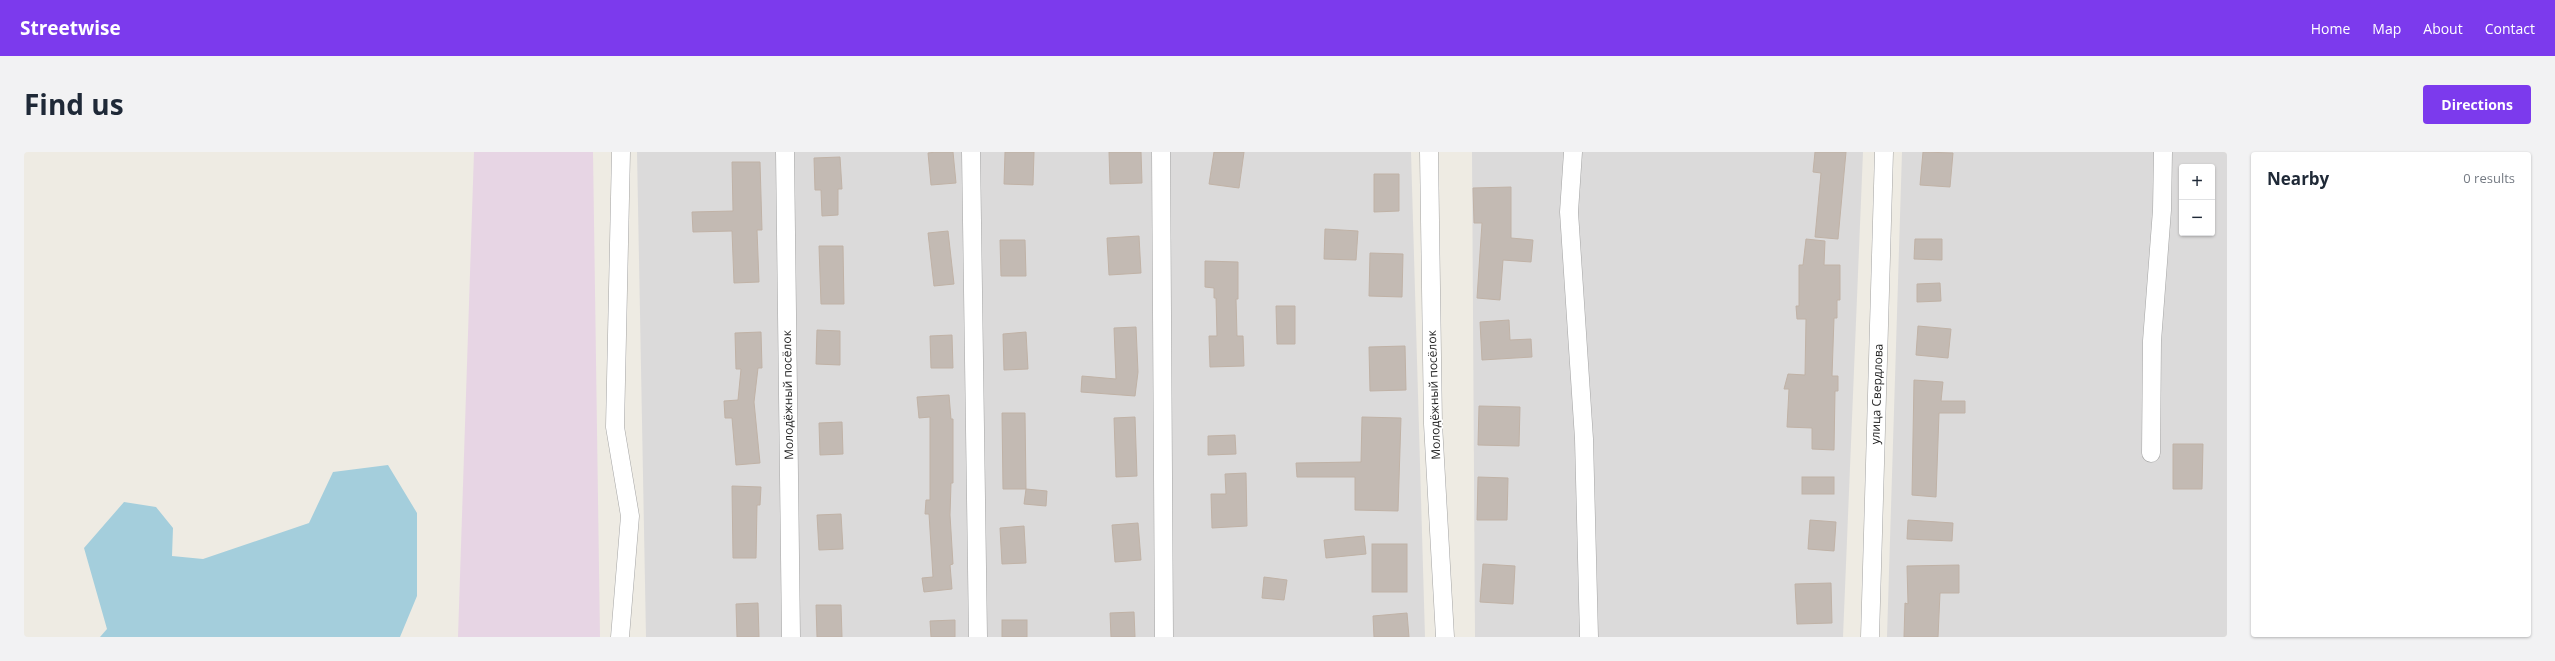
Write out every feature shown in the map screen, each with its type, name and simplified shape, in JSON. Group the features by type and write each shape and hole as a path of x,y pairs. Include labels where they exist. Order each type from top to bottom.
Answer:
{"street":[{"path":"620,637 630,516 615,427 621,152"},
{"name":"Молодёжный посёлок","path":"785,152 791,637"},
{"path":"971,152 978,637"},
{"path":"1161,152 1164,637"},
{"name":"Молодёжный посёлок","path":"1429,152 1433,424 1445,637"},
{"path":"1573,152 1569,212 1584,439 1589,637"},
{"name":"улица Свердлова","path":"1870,637 1884,152"},
{"path":"2151,453 2152,341 2162,210 2163,152"}],"shaded area":[{"path":"474,152 593,152 600,637 458,637"},
{"path":"637,152 1411,152 1425,637 646,637"},
{"path":"1472,152 1863,152 1843,637 1475,637"},
{"path":"1902,152 2227,152 2227,637 1887,637"}],"water":[{"path":"388,465 417,513 417,596 400,637 100,637 107,629 84,548 124,502 156,507 173,528 172,556 203,559 309,523 333,472"}],"building":[{"path":"953,152 956,183 931,185 928,153"},
{"path":"1005,152 1034,152 1033,185 1004,184"},
{"path":"1109,152 1141,152 1142,183 1110,184"},
{"path":"1214,152 1244,152 1239,188 1209,184"},
{"path":"1815,152 1846,152 1838,239 1815,237 1821,173 1813,172"},
{"path":"1923,152 1953,153 1950,187 1920,185"},
{"path":"840,157 842,189 838,189 838,215 822,216 821,190 815,190 814,158"},
{"path":"732,162 760,162 762,230 757,230 759,282 734,283 732,231 693,232 692,212 733,211"},
{"path":"1374,174 1399,174 1399,211 1374,212"},
{"path":"1511,187 1511,238 1533,240 1531,262 1503,260 1500,300 1477,298 1482,223 1474,223 1473,188"},
{"path":"1325,229 1358,231 1356,260 1324,259"},
{"path":"948,231 954,284 934,286 928,233"},
{"path":"1139,236 1141,273 1109,275 1107,238"},
{"path":"1806,239 1825,241 1824,265 1840,265 1840,300 1837,300 1837,318 1834,318 1832,376 1838,376 1838,391 1835,391 1834,450 1812,449 1812,428 1787,427 1789,389 1784,389 1788,374 1805,375 1806,319 1797,319 1796,306 1799,306 1799,265 1803,265"},
{"path":"1915,239 1942,239 1942,260 1914,259"},
{"path":"1000,240 1025,240 1026,276 1001,276"},
{"path":"819,246 843,246 844,304 821,304"},
{"path":"1370,253 1403,254 1402,297 1369,296"},
{"path":"1205,261 1238,262 1238,299 1236,299 1237,336 1243,336 1244,366 1210,367 1209,336 1217,336 1216,298 1214,298 1214,288 1205,287"},
{"path":"1940,283 1941,301 1917,302 1917,284"},
{"path":"1276,306 1295,306 1295,344 1277,344"},
{"path":"1509,320 1510,340 1531,339 1532,357 1482,360 1480,322"},
{"path":"1918,326 1951,329 1948,358 1916,355"},
{"path":"1136,327 1138,372 1135,396 1081,392 1082,376 1116,379 1114,328"},
{"path":"817,330 840,331 840,365 816,364"},
{"path":"761,332 762,368 758,368 754,402 760,463 736,465 732,418 725,418 724,401 738,400 741,369 736,369 735,333"},
{"path":"1026,332 1028,369 1004,370 1003,334"},
{"path":"952,335 953,368 931,368 930,336"},
{"path":"1405,346 1406,390 1370,391 1369,347"},
{"path":"1914,380 1943,382 1941,401 1965,401 1965,413 1939,413 1936,497 1912,495"},
{"path":"949,395 951,419 953,419 953,483 951,483 950,515 953,564 950,565 952,589 924,592 922,578 933,577 929,514 925,514 926,500 930,500 930,417 919,418 917,397"},
{"path":"1479,406 1520,407 1519,446 1478,445"},
{"path":"1002,413 1025,413 1026,489 1003,489"},
{"path":"1135,417 1137,476 1116,477 1114,418"},
{"path":"1362,417 1401,418 1398,511 1355,510 1355,477 1297,477 1296,463 1361,462"},
{"path":"842,422 843,454 820,455 819,423"},
{"path":"1235,435 1236,454 1208,455 1208,436"},
{"path":"2173,444 2203,444 2202,489 2173,489"},
{"path":"1246,473 1247,526 1212,528 1211,494 1226,494 1225,474"},
{"path":"1478,477 1508,478 1507,520 1477,520"},
{"path":"1802,477 1834,477 1834,494 1802,494"},
{"path":"732,486 761,487 760,505 757,505 756,558 733,558"},
{"path":"1026,489 1047,491 1046,506 1024,504"},
{"path":"841,514 843,549 819,550 817,515"},
{"path":"1810,520 1836,522 1834,551 1808,549"},
{"path":"1908,520 1953,523 1952,541 1907,539"},
{"path":"1138,523 1141,560 1115,562 1112,525"},
{"path":"1024,526 1026,563 1002,564 1000,528"},
{"path":"1364,536 1366,554 1326,558 1324,540"},
{"path":"1372,544 1407,544 1407,592 1372,592"},
{"path":"1483,564 1515,566 1513,604 1480,602"},
{"path":"1959,565 1959,593 1940,593 1938,637 1904,637 1905,603 1908,604 1907,566"},
{"path":"1264,577 1287,580 1284,600 1262,598"},
{"path":"1831,583 1832,623 1797,624 1795,584"},
{"path":"758,603 759,637 737,637 736,604"},
{"path":"816,605 841,605 842,637 817,637"},
{"path":"1134,612 1135,637 1111,637 1110,613"},
{"path":"1407,613 1409,637 1374,637 1373,616"},
{"path":"955,620 955,637 931,637 930,621"},
{"path":"1002,620 1027,620 1027,637 1002,637"}]}
